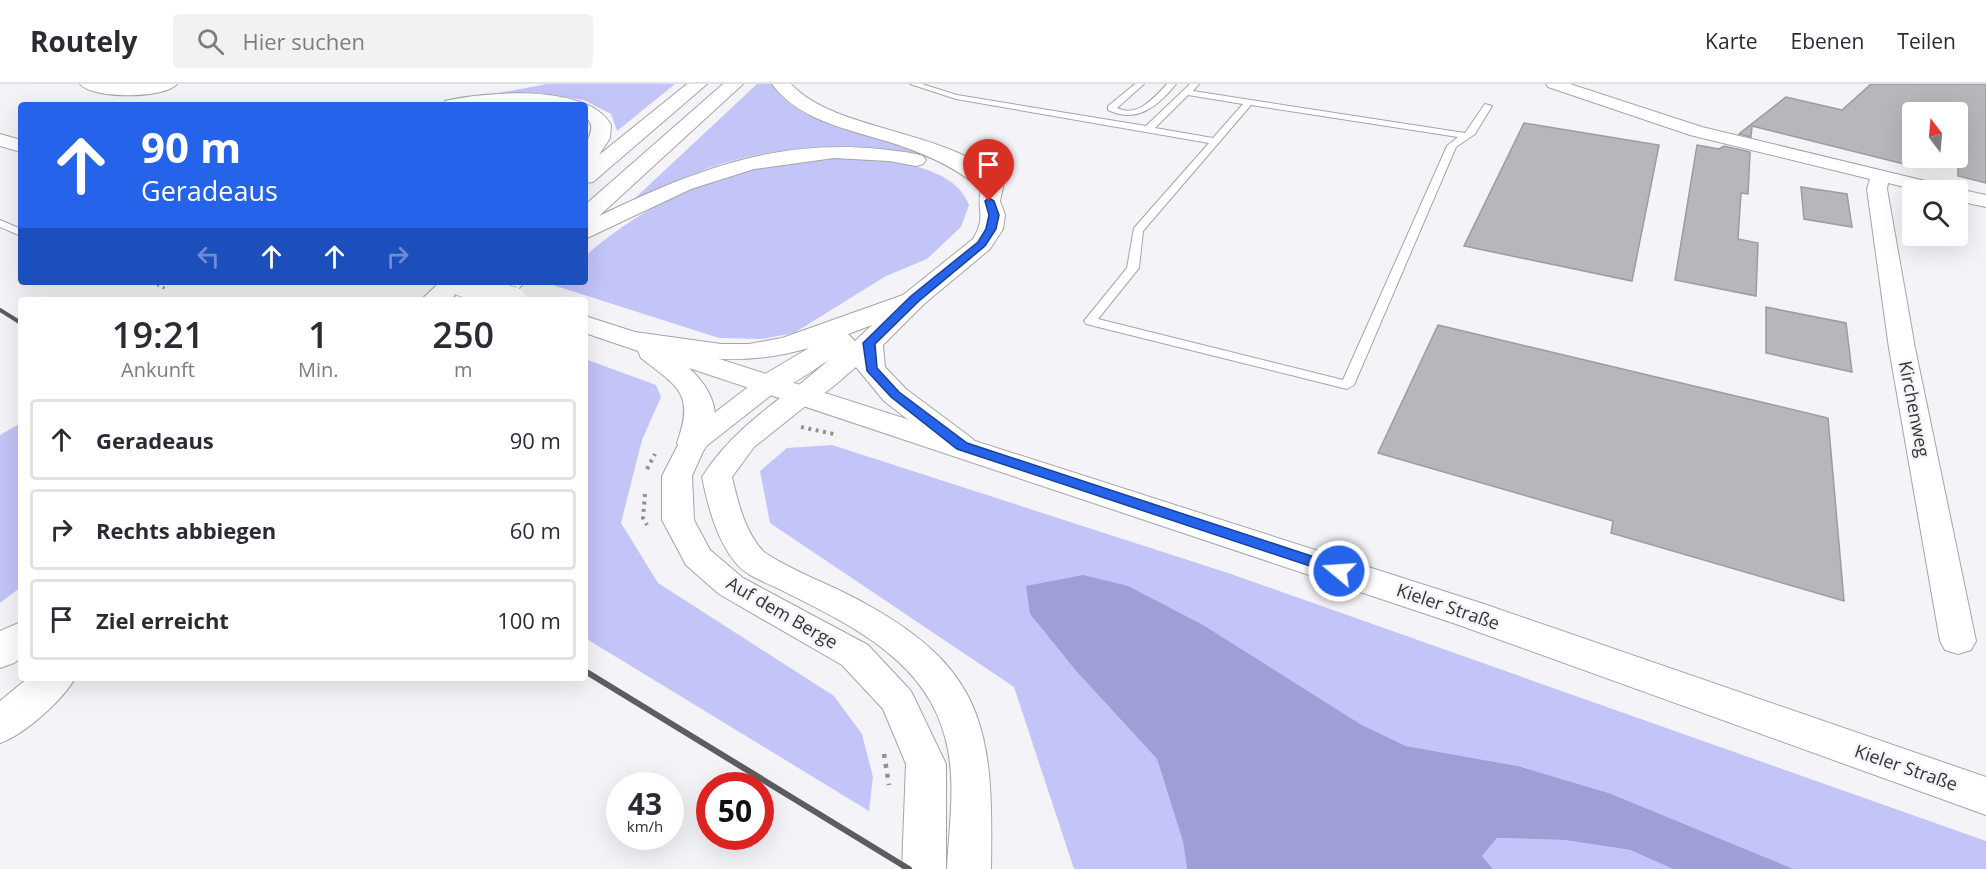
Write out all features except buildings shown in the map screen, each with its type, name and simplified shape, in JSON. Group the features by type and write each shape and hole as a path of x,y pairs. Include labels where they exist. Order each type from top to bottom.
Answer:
{"main road":[{"path":"441,102 524,84"},
{"path":"588,175 698,84"},
{"path":"588,214 734,84"},
{"path":"781,84 791,96 818,111 907,140 958,160 992,187 989,201"},
{"path":"476,102 517,97 544,98 565,102"},
{"path":"588,109 599,116 603,130 597,146 588,156"},
{"path":"0,140 18,145"},
{"path":"588,231 697,179 751,163 803,154 870,153 934,164 960,177 989,201 994,215 991,229 982,244 915,298 869,343 803,394"},
{"path":"438,297 453,285"},
{"path":"466,285 504,297"},
{"path":"494,297 508,285"},
{"path":"588,325 635,339 707,350 749,352 825,332 915,298"},
{"path":"770,383 915,298"},
{"path":"635,339 684,380 700,400 699,422 693,443"},
{"name":"Kieler Straße","path":"635,339 1470,614 1986,796"},
{"path":"869,343 871,369 887,386 962,446"},
{"path":"0,653 18,638"},
{"path":"0,726 52,681"}],"street":[{"path":"88,84 122,92 169,84"},
{"path":"1554,84 1696,131 1902,182"},
{"name":"Kirchenweg","path":"1881,177 1877,189 1902,348 1958,641"},
{"path":"1968,197 1986,201"},
{"name":"Auf dem Berge","path":"770,383 693,443 677,476 678,520 698,557 731,586 855,655 898,701 926,764 924,869"},
{"name":"Auf dem Berge","path":"803,394 741,442 725,462 717,477 723,508 750,559 878,625 906,646 936,679 956,710 966,738 971,781 969,869"}],"lane":[{"path":"914,84 956,97 1215,141"},
{"path":"1140,84 1111,108 1117,112 1144,111 1172,84"},
{"path":"1148,129 1194,84"},
{"path":"1186,92 1466,136"},
{"path":"1249,102 1137,230 1133,268 1090,321 1347,385 1452,146 1472,132 1488,106"},
{"path":"0,223 18,232"}],"path":[{"path":"158,285 166,289"}],"shaded area":[{"path":"547,84 675,84 617,131 611,114 584,100 539,93 487,95"},
{"path":"757,84 771,84 798,110 815,118 832,125 906,144 940,161 883,150 794,149 737,159 680,179 633,200"},
{"path":"825,156 884,160 906,164 946,178 960,190 969,205 961,227 927,259 886,276 794,333 762,339 719,338 553,285 588,285 588,254 621,228 679,194 721,178 773,164"},
{"path":"588,360 656,385 661,397 642,440 621,523 658,583 834,696 862,734 873,777 869,811 588,640"},
{"path":"18,425 18,589 0,603 0,435"},
{"path":"832,445 1228,573 1986,841 1986,869 1794,869 1609,793 1518,766 1406,746 1360,724 1030,614 1076,671 1157,759 1183,842 1187,869 1074,869 1014,687 770,523 760,471 787,448"},
{"path":"1083,575 1128,586 1203,625 1360,724 1406,746 1518,766 1609,793 1794,869 1673,869 1630,850 1564,840 1497,838 1482,856 1493,869 1187,869 1183,842 1157,759 1076,671 1030,614 1026,586"},
{"path":"1497,838 1564,840 1630,850 1673,869 1493,869 1482,856"}],"railway":[{"path":"0,310 18,321"},
{"path":"588,673 909,869"}],"route":[{"path":"989,201 994,215 991,229 982,244 915,298 869,343 871,369 895,394 962,446 1339,571"}]}
